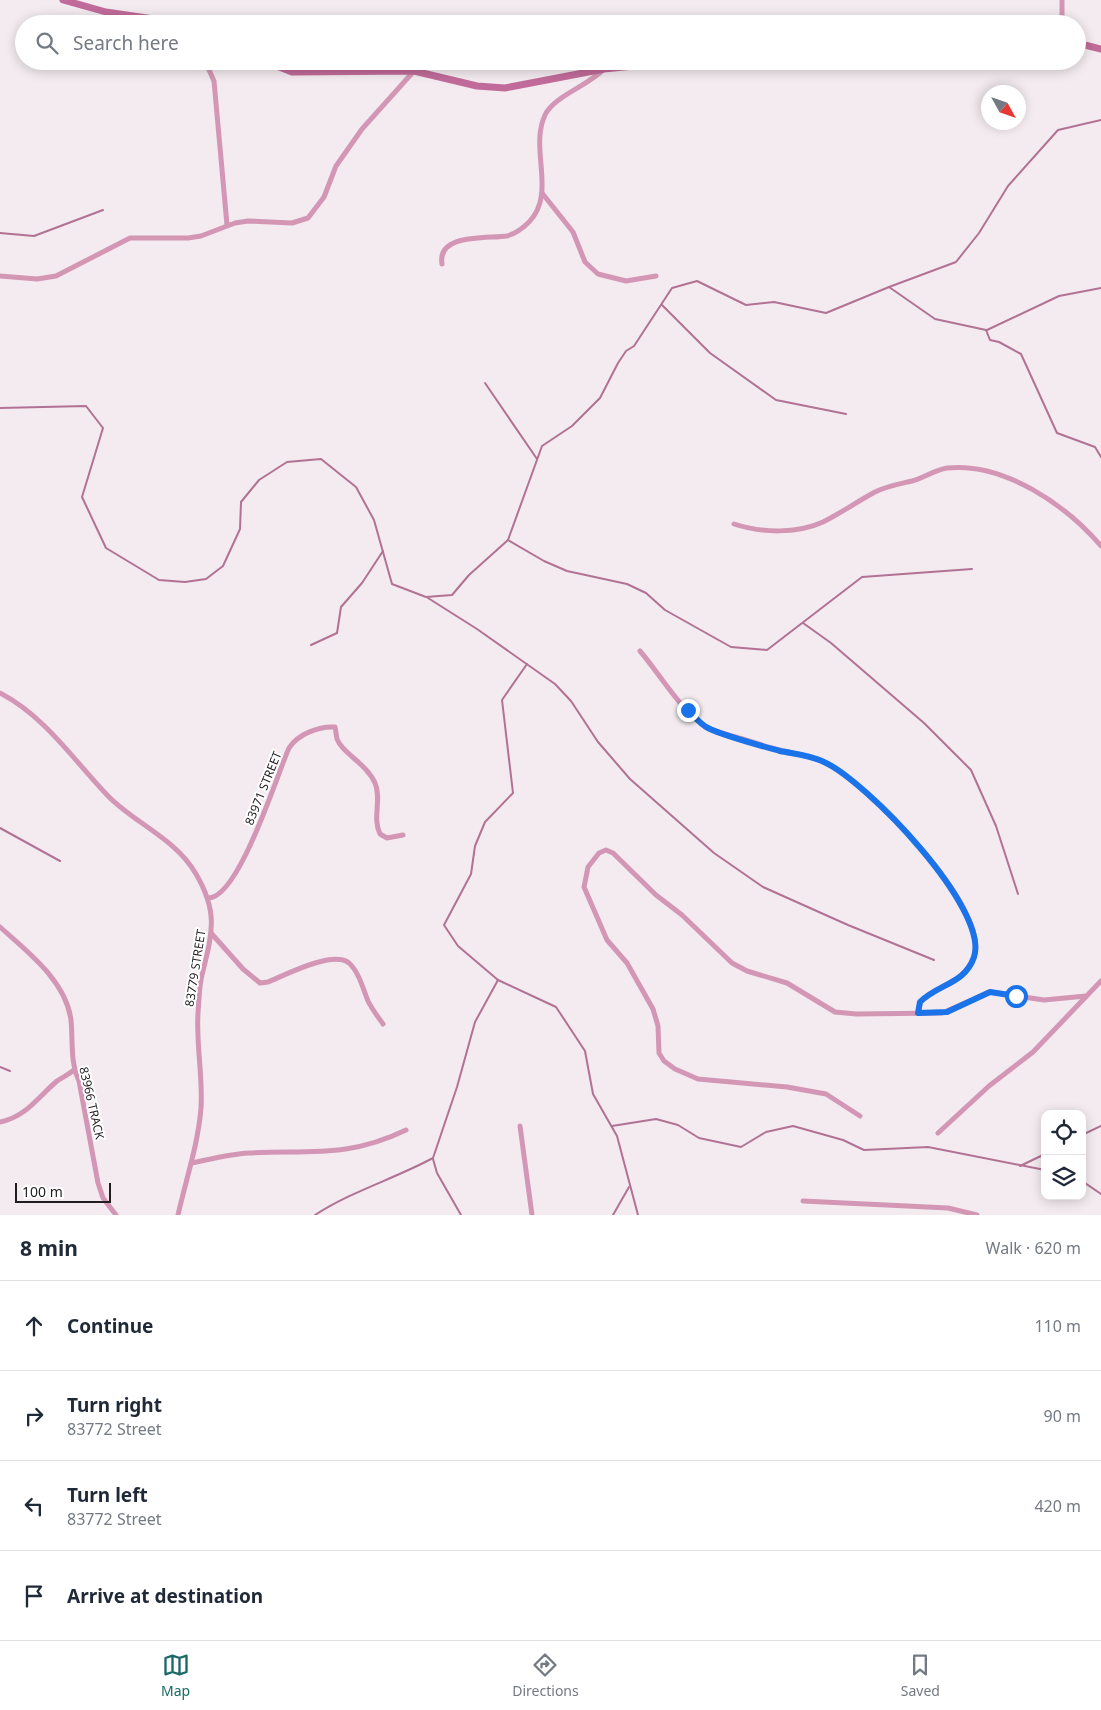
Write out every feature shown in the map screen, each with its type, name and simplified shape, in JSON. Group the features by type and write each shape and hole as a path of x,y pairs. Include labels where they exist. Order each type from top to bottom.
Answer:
{"street":[{"path":"63,0 106,12 131,15"},
{"path":"1062,0 1062,15"},
{"path":"1086,45 1101,49"},
{"path":"209,70 214,80 227,225"},
{"path":"288,70 299,72 414,71 477,86 505,88 599,70"},
{"path":"442,264 441,257 444,250 455,242 509,236 519,231 529,222 540,206 542,194 540,152 546,114 554,103 594,79 603,70"},
{"path":"0,276 37,279 56,276 130,238 188,238 207,234 227,225 248,221 292,223 308,218 324,197 336,166 362,129 414,71"},
{"path":"542,194 573,232 585,262 598,274 626,281 656,276"},
{"path":"734,524 770,530 807,527 824,521 880,490 915,480 940,470 955,468 996,473 1017,480 1071,518 1101,546"},
{"path":"640,650 688,710 708,728 780,751 815,758 840,772 908,834 946,879 968,919 975,946 975,955 963,976 920,1002 918,1013"},
{"name":"83779 STREET","path":"0,693 12,699 54,735 117,804 182,855 196,873 208,898 212,919 211,933 208,957 202,976 199,1004 198,1034 201,1106 192,1163 178,1215"},
{"name":"83971 STREET","path":"208,898 219,894 234,877 255,836 289,748 296,738 307,733 335,727 338,742 363,764 375,783 378,799 377,823 380,834 387,838 403,835"},
{"path":"860,1116 826,1094 698,1079 667,1065 659,1053 658,1026 653,1009 627,963 607,940 586,896 583,883 588,867 599,853 609,850 732,963 747,971 787,983 827,1008 848,1014 947,1012 990,992 1044,1000 1086,996"},
{"name":"83966 TRACK","path":"0,927 27,952 65,996 71,1022 74,1070 79,1082 98,1183 103,1198 116,1215"},
{"path":"211,933 218,938 243,969 260,983 268,982 318,962 342,959 354,969 369,1003 383,1024"},
{"path":"938,1133 989,1086 1033,1052 1101,981"},
{"path":"0,1122 12,1119 26,1111 57,1081 74,1070"},
{"path":"520,1126 532,1215"},
{"path":"192,1163 234,1154 321,1152 355,1148 382,1141 406,1130"},
{"path":"803,1201 948,1208 977,1215"}],"waterway":[{"path":"889,287 956,262 979,233 1008,186 1058,130 1101,120"},
{"path":"0,233 34,236 103,210"},
{"path":"0,408 86,406 103,428 82,497 106,548 159,580 185,582 206,579 223,566 240,529 241,502 259,480 287,462 321,459 356,487 374,520 392,584 426,597 452,595 469,575 508,540 542,446 572,426 600,398 618,363 626,351 634,346 672,288 697,281 746,305 774,302 826,313 889,287 935,319 986,330 990,340 999,342 1021,354 1057,433 1095,447 1101,457"},
{"path":"987,330 1059,296 1101,288"},
{"path":"662,305 710,353 776,400 846,414"},
{"path":"485,383 537,459"},
{"path":"508,540 544,561 567,571 627,584 646,593 665,610 731,647 767,650 862,577 972,569"},
{"path":"311,645 337,633 341,607 362,583 383,551"},
{"path":"428,598 477,629 555,684 571,701 598,742 630,779 714,853 763,887 848,925 934,960"},
{"path":"803,623 831,643 924,723 971,770 996,826 1018,894"},
{"path":"527,664 502,700 513,793 485,822 475,846 471,874 444,925 458,946 498,980 556,1007 585,1051 593,1094 617,1136 638,1215"},
{"path":"0,828 60,861"},
{"path":"315,1215 358,1192 433,1158 457,1087 475,1022 498,980"},
{"path":"0,1067 10,1071"},
{"path":"612,1126 656,1119 678,1125 699,1138 741,1147 766,1132 793,1126 843,1140 864,1150 928,1147 1041,1169"},
{"path":"1086,1133 1101,1126"},
{"path":"1020,1166 1043,1155"},
{"path":"433,1159 437,1173 461,1215"},
{"path":"1086,1184 1101,1194"},
{"path":"613,1215 629,1187"}],"route":[{"path":"688,710 708,728 780,751 815,758 827,763 854,783 908,834 946,879 968,919 975,946 975,955 969,969 963,976 920,1002 918,1013 947,1012 981,994 990,992 1016,996"}]}
